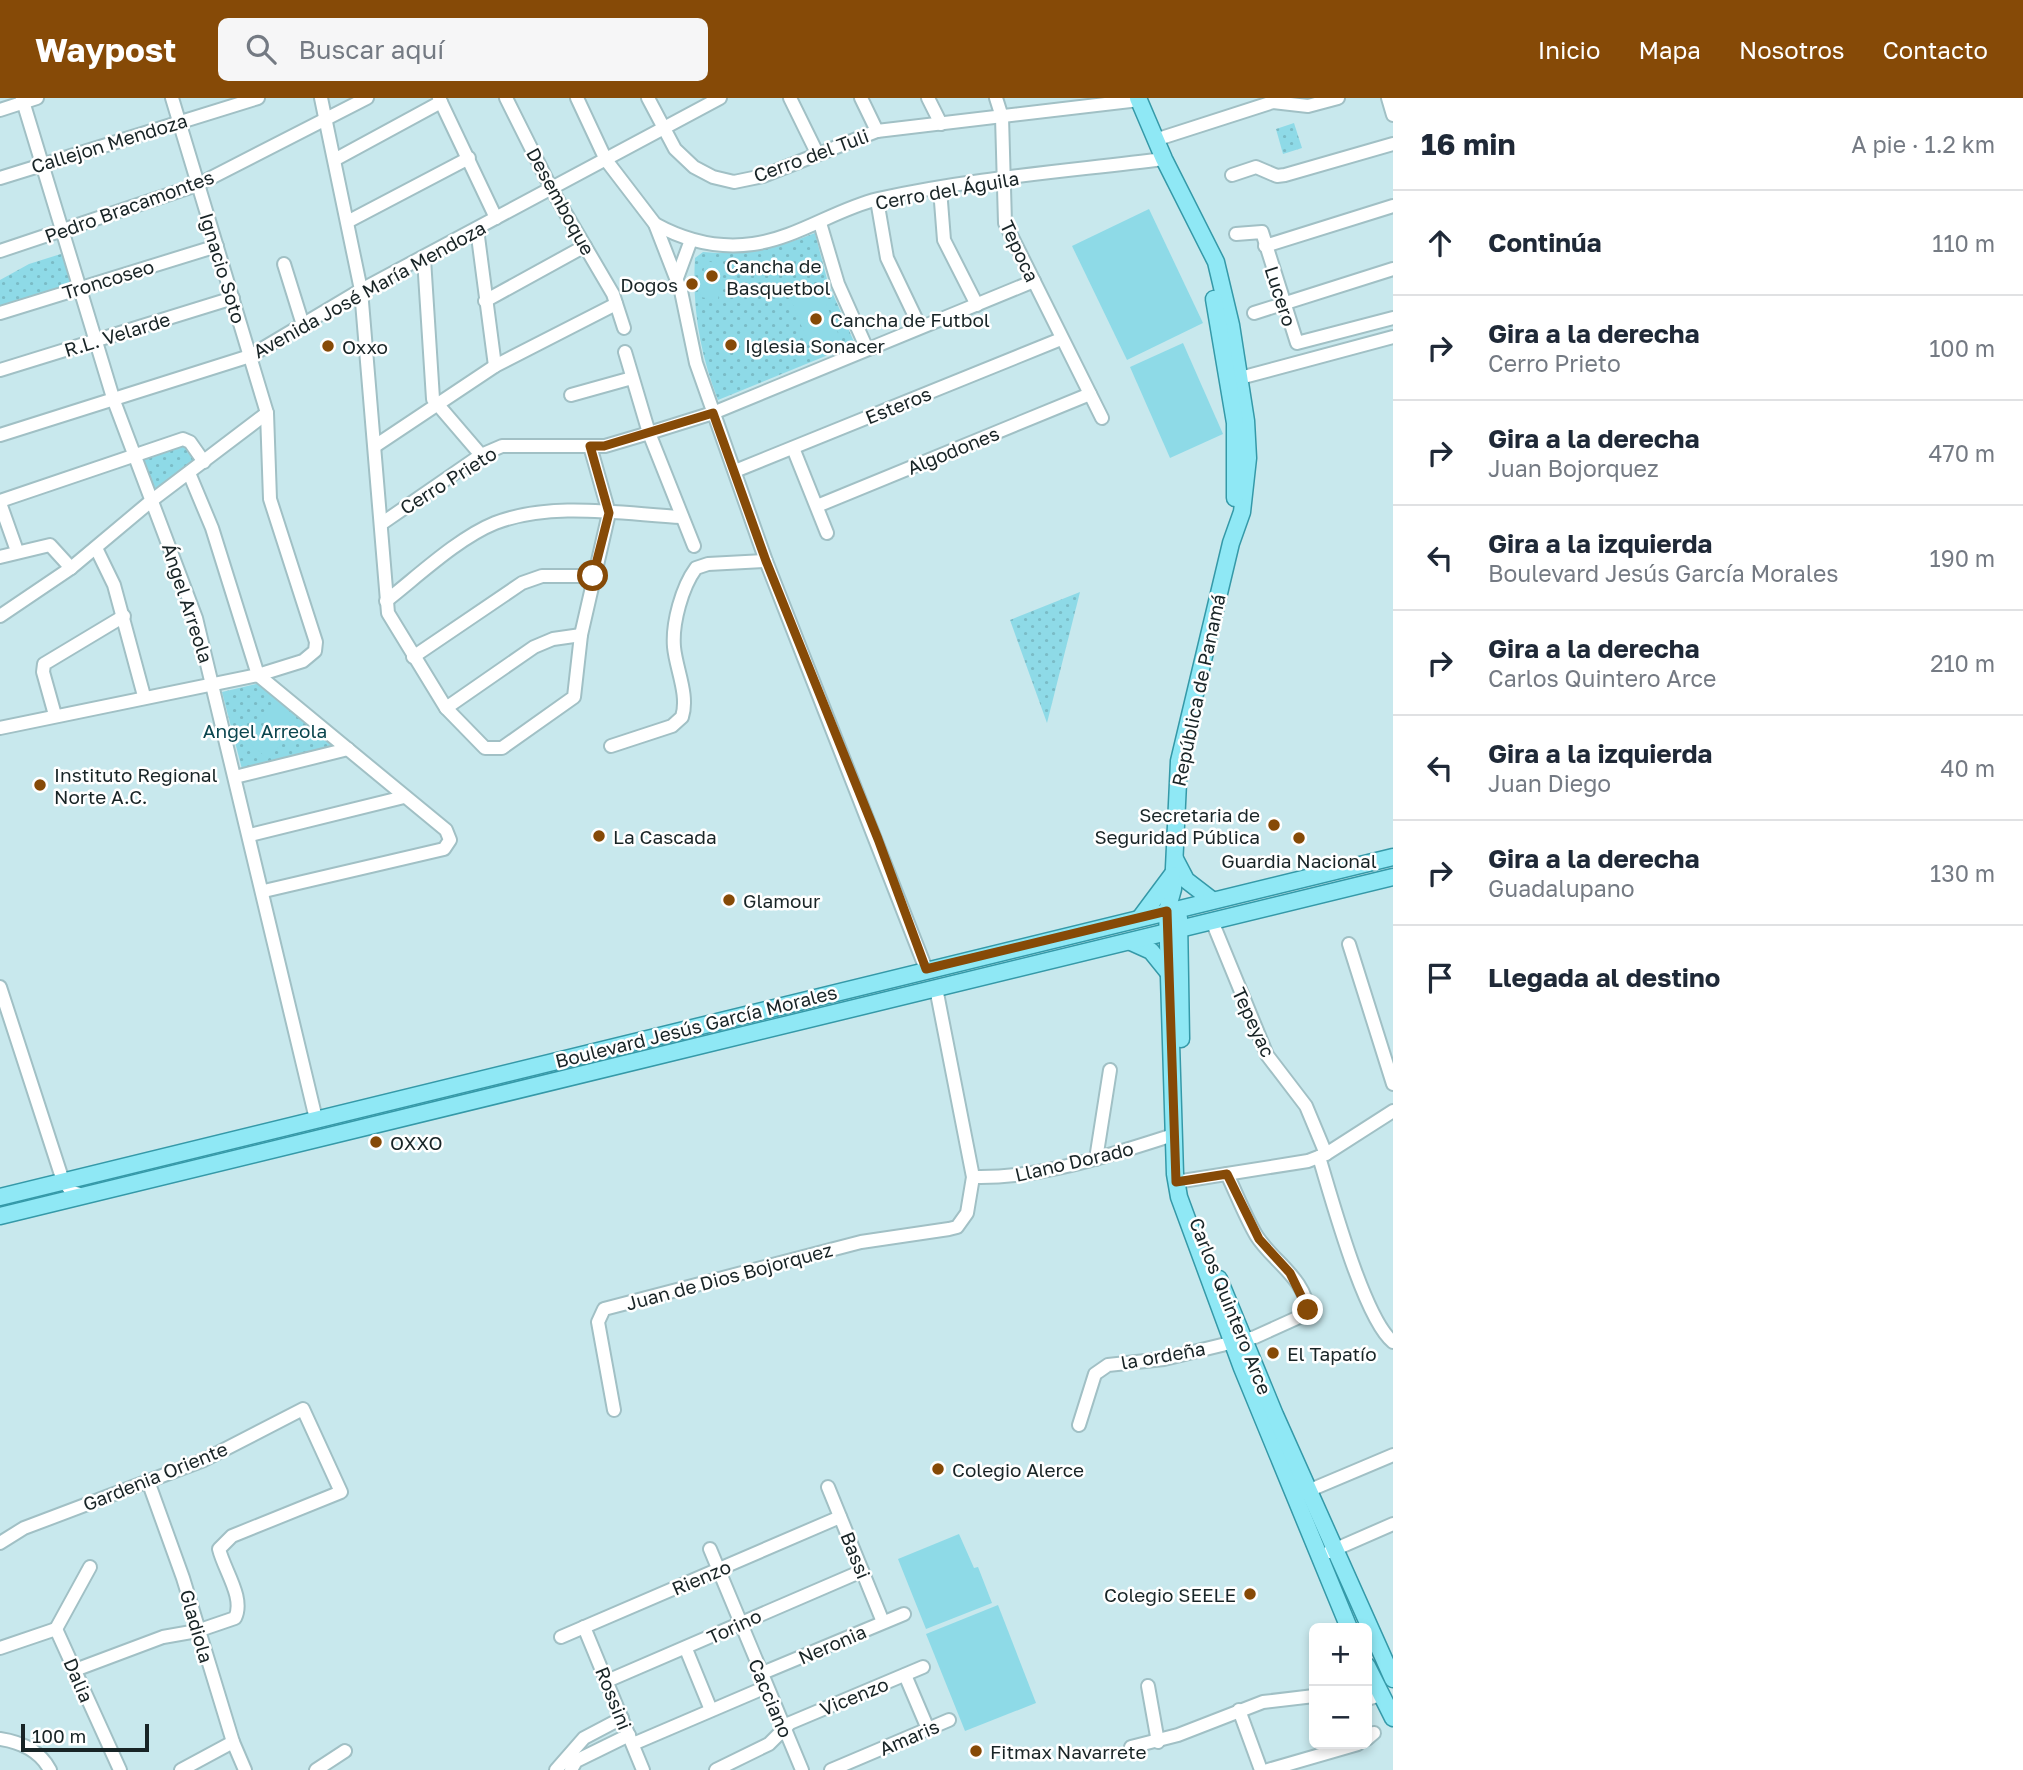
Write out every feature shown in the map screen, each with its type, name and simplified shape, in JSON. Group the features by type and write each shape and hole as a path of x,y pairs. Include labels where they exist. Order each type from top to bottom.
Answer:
{"main road":[{"name":"República de Panamá","path":"1138,99 1218,269 1240,378 1248,442 1242,512 1233,536 1180,761 1173,910"},
{"name":"República de Panamá","path":"1204,242 1235,422 1236,485 1233,536"},
{"path":"1207,262 1217,283 1233,372 1240,378 1235,384 1242,450 1236,485"},
{"path":"1174,857 1186,880 1212,900"},
{"name":"Boulevard Jesús García Morales","path":"0,1197 1393,857"},
{"name":"Boulevard Jesús García Morales","path":"0,1216 1393,877"},
{"path":"1140,918 1173,881"},
{"name":"Carlos Quintero Arce","path":"1173,910 1180,1182"},
{"name":"Carlos Quintero Arce","path":"1173,930 1168,972 1176,1046 1173,1135 1180,1182 1238,1341 1393,1679"},
{"path":"1131,942 1151,951 1168,972"},
{"path":"384,1102 387,1123"},
{"name":"Carlos Quintero Arce","path":"1335,1550 1348,1623"},
{"path":"1372,1693 1393,1718"}],"street":[{"path":"0,110 23,100 37,98"},
{"name":"Ignacio Soto","path":"172,98 267,413 270,499 316,642 315,651 303,661 258,675"},
{"name":"Callejon Mendoza","path":"0,178 258,98"},
{"path":"321,98 349,221 361,290 386,601 397,630 446,708 475,741 492,750 502,748 574,697 581,635 609,513 590,446"},
{"name":"Pedro Bracamontes","path":"0,251 197,185 367,98"},
{"name":"Desemboque","path":"506,98 552,190 616,304 624,328"},
{"path":"577,98 607,160 656,224 677,278 691,346 766,561 878,839 926,969"},
{"name":"Cerro del Tuli","path":"648,98 675,149 694,167 713,177 734,181 763,176 877,131 1138,99"},
{"name":"Avenida José María Mendoza","path":"0,435 250,356 361,290 424,259 720,98"},
{"path":"790,98 817,153"},
{"path":"861,98 877,131"},
{"path":"928,98 941,124"},
{"name":"Tepoca","path":"996,98 1002,117 1005,179 1003,217 1102,418"},
{"path":"1156,140 1273,102 1338,98"},
{"path":"1388,98 1393,114"},
{"name":"Ángel Arreola","path":"23,100 114,401 151,501 182,573 214,686 316,1119"},
{"path":"336,159 440,100 496,219"},
{"path":"1232,175 1256,167 1278,176 1285,175 1393,144"},
{"path":"349,221 469,158"},
{"name":"Cerro del Águila","path":"656,224 691,240 708,244 754,244 820,223 877,200 1005,179 1164,159"},
{"path":"940,189 944,240 977,305"},
{"path":"877,200 887,258 920,327"},
{"path":"1236,234 1260,230 1265,246 1393,206"},
{"path":"820,223 838,284 867,349"},
{"path":"477,229 495,366"},
{"path":"677,278 691,240"},
{"name":"Troncoseo","path":"0,313 217,246"},
{"path":"485,301 585,246"},
{"name":"Lucero","path":"1265,246 1295,340 1301,344 1393,318"},
{"path":"424,259 435,404 481,455"},
{"path":"284,264 303,325"},
{"path":"1254,313 1393,269"},
{"name":"Cerro Prieto","path":"381,524 481,455 502,446 604,446 649,433 713,413 1034,281"},
{"name":"R.L. Velarde","path":"0,370 233,298"},
{"path":"375,446 495,366 616,304"},
{"path":"1240,378 1393,337"},
{"name":"Esteros","path":"735,471 1061,339"},
{"path":"625,352 649,433 694,546"},
{"path":"571,395 632,378"},
{"name":"Algodones","path":"817,506 1090,394"},
{"path":"0,616 71,568 151,501 267,413"},
{"path":"17,551 0,502 187,439 204,462"},
{"path":"793,449 827,533"},
{"path":"189,473 212,528 258,675 446,830 450,840 444,849 264,891"},
{"path":"386,601 473,535 495,523 544,513 682,517"},
{"path":"0,557 50,545 71,568"},
{"path":"96,548 114,585 144,696"},
{"path":"611,747 672,726 682,717 684,703 674,636 682,602 696,568 708,564 766,561"},
{"path":"413,657 522,583 542,576 593,576"},
{"path":"55,715 43,673 44,664 124,616"},
{"path":"446,708 534,647 553,639 581,635"},
{"path":"0,728 144,696 214,686 258,675"},
{"path":"235,777 348,749"},
{"path":"250,835 404,797"},
{"name":"Tepeyac","path":"1212,921 1267,1055 1306,1106 1359,1278 1382,1329 1393,1342"},
{"path":"1349,944 1393,1084"},
{"path":"0,987 62,1181 72,1192 86,1195"},
{"path":"936,988 973,1177"},
{"path":"1096,1159 1110,1070"},
{"path":"1180,1182 1322,1156 1393,1111"},
{"name":"Llano Dorado","path":"973,1177 1019,1174 1096,1159 1173,1135"},
{"path":"1227,1174 1259,1239 1290,1273 1308,1310 1305,1316 1295,1321 1238,1341"},
{"name":"Juan de Dios Bojorquez","path":"614,1410 598,1322 604,1309 861,1242 957,1227 967,1213 973,1177"},
{"name":"la ordeña","path":"1080,1426 1096,1374 1102,1368 1164,1359 1238,1341"},
{"name":"Gardenia Oriente","path":"0,1543 24,1528 212,1456 303,1409 341,1492 232,1536 222,1543 219,1549 239,1610 235,1618 197,1631"},
{"path":"1309,1491 1393,1455"},
{"name":"Gladiola","path":"148,1481 179,1566 233,1742 245,1770"},
{"name":"Bassi","path":"828,1487 883,1622"},
{"name":"Rienzo","path":"561,1637 840,1517"},
{"path":"1335,1550 1393,1524"},
{"name":"Cacciano","path":"710,1549 802,1770"},
{"path":"0,1648 56,1629 90,1567"},
{"name":"Torino","path":"607,1681 862,1571"},
{"name":"Neronia","path":"760,1674 904,1614"},
{"name":"Rossini","path":"584,1627 643,1770"},
{"name":"Dalia","path":"56,1629 120,1770"},
{"path":"75,1670 163,1637 197,1631"},
{"path":"686,1649 711,1710"},
{"name":"Vicenzo","path":"716,1770 769,1744 797,1719 923,1667"},
{"path":"905,1675 928,1729"},
{"path":"1148,1686 1158,1742"},
{"path":"556,1770 766,1687"},
{"path":"1131,1747 1158,1742 1239,1710 1279,1699 1309,1696"},
{"path":"1239,1710 1261,1770"},
{"path":"571,1762 584,1738 622,1718"},
{"name":"Amaris","path":"831,1770 948,1720"},
{"path":"0,1739 33,1751 50,1770"},
{"path":"181,1770 233,1742"},
{"path":"1268,1770 1341,1749"},
{"path":"316,1770 345,1751"}],"green space":[{"path":"1294,123 1302,148 1283,154 1276,129"},
{"path":"1149,209 1203,323 1127,360 1072,246"},
{"path":"815,233 828,283 855,344 718,400 706,365 699,330 695,258 703,252 761,250"},
{"path":"64,253 74,283 0,306 0,280 29,264"},
{"name":"Cancha de Basquetbol","path":"705,261 723,264 718,300 700,297"},
{"name":"Cancha de Futbol","path":"820,289 840,338 811,350 791,300"},
{"path":"1183,343 1223,434 1170,458 1130,367"},
{"path":"184,441 196,461 154,493 140,457"},
{"path":"1080,592 1047,723 1010,620"},
{"name":"Angel Arreola","path":"260,683 335,745 242,769 222,692"},
{"path":"274,702 298,724 284,740 259,718"},
{"path":"254,719 282,743 268,759 240,735"},
{"path":"959,1534 974,1568 978,1567 992,1603 926,1629 898,1559"},
{"path":"998,1605 1036,1703 965,1731 926,1634"}],"place":[{"name":"Cancha de Basquetbol","path":"712,276"},
{"name":"Dogos","path":"692,284"},
{"name":"Cancha de Futbol","path":"816,319"},
{"name":"Iglesia Sonacer","path":"731,345"},
{"name":"Oxxo","path":"328,346"},
{"name":"Instituto Regional Norte A.C.","path":"40,785"},
{"name":"Secretaria de Seguridad Pública","path":"1274,825"},
{"name":"La Cascada","path":"599,836"},
{"name":"Guardia Nacional","path":"1299,838"},
{"name":"Glamour","path":"729,900"},
{"name":"OXXO","path":"376,1142"},
{"name":"El Tapatío","path":"1273,1353"},
{"name":"Colegio Alerce","path":"938,1469"},
{"name":"Colegio SEELE","path":"1250,1594"},
{"name":"Fitmax Navarrete","path":"976,1751"}],"route":[{"path":"593,576 609,513 590,446 604,446 713,413 766,561 878,839 926,969 1167,911 1176,1182 1227,1174 1259,1239 1290,1273 1308,1310"}]}
